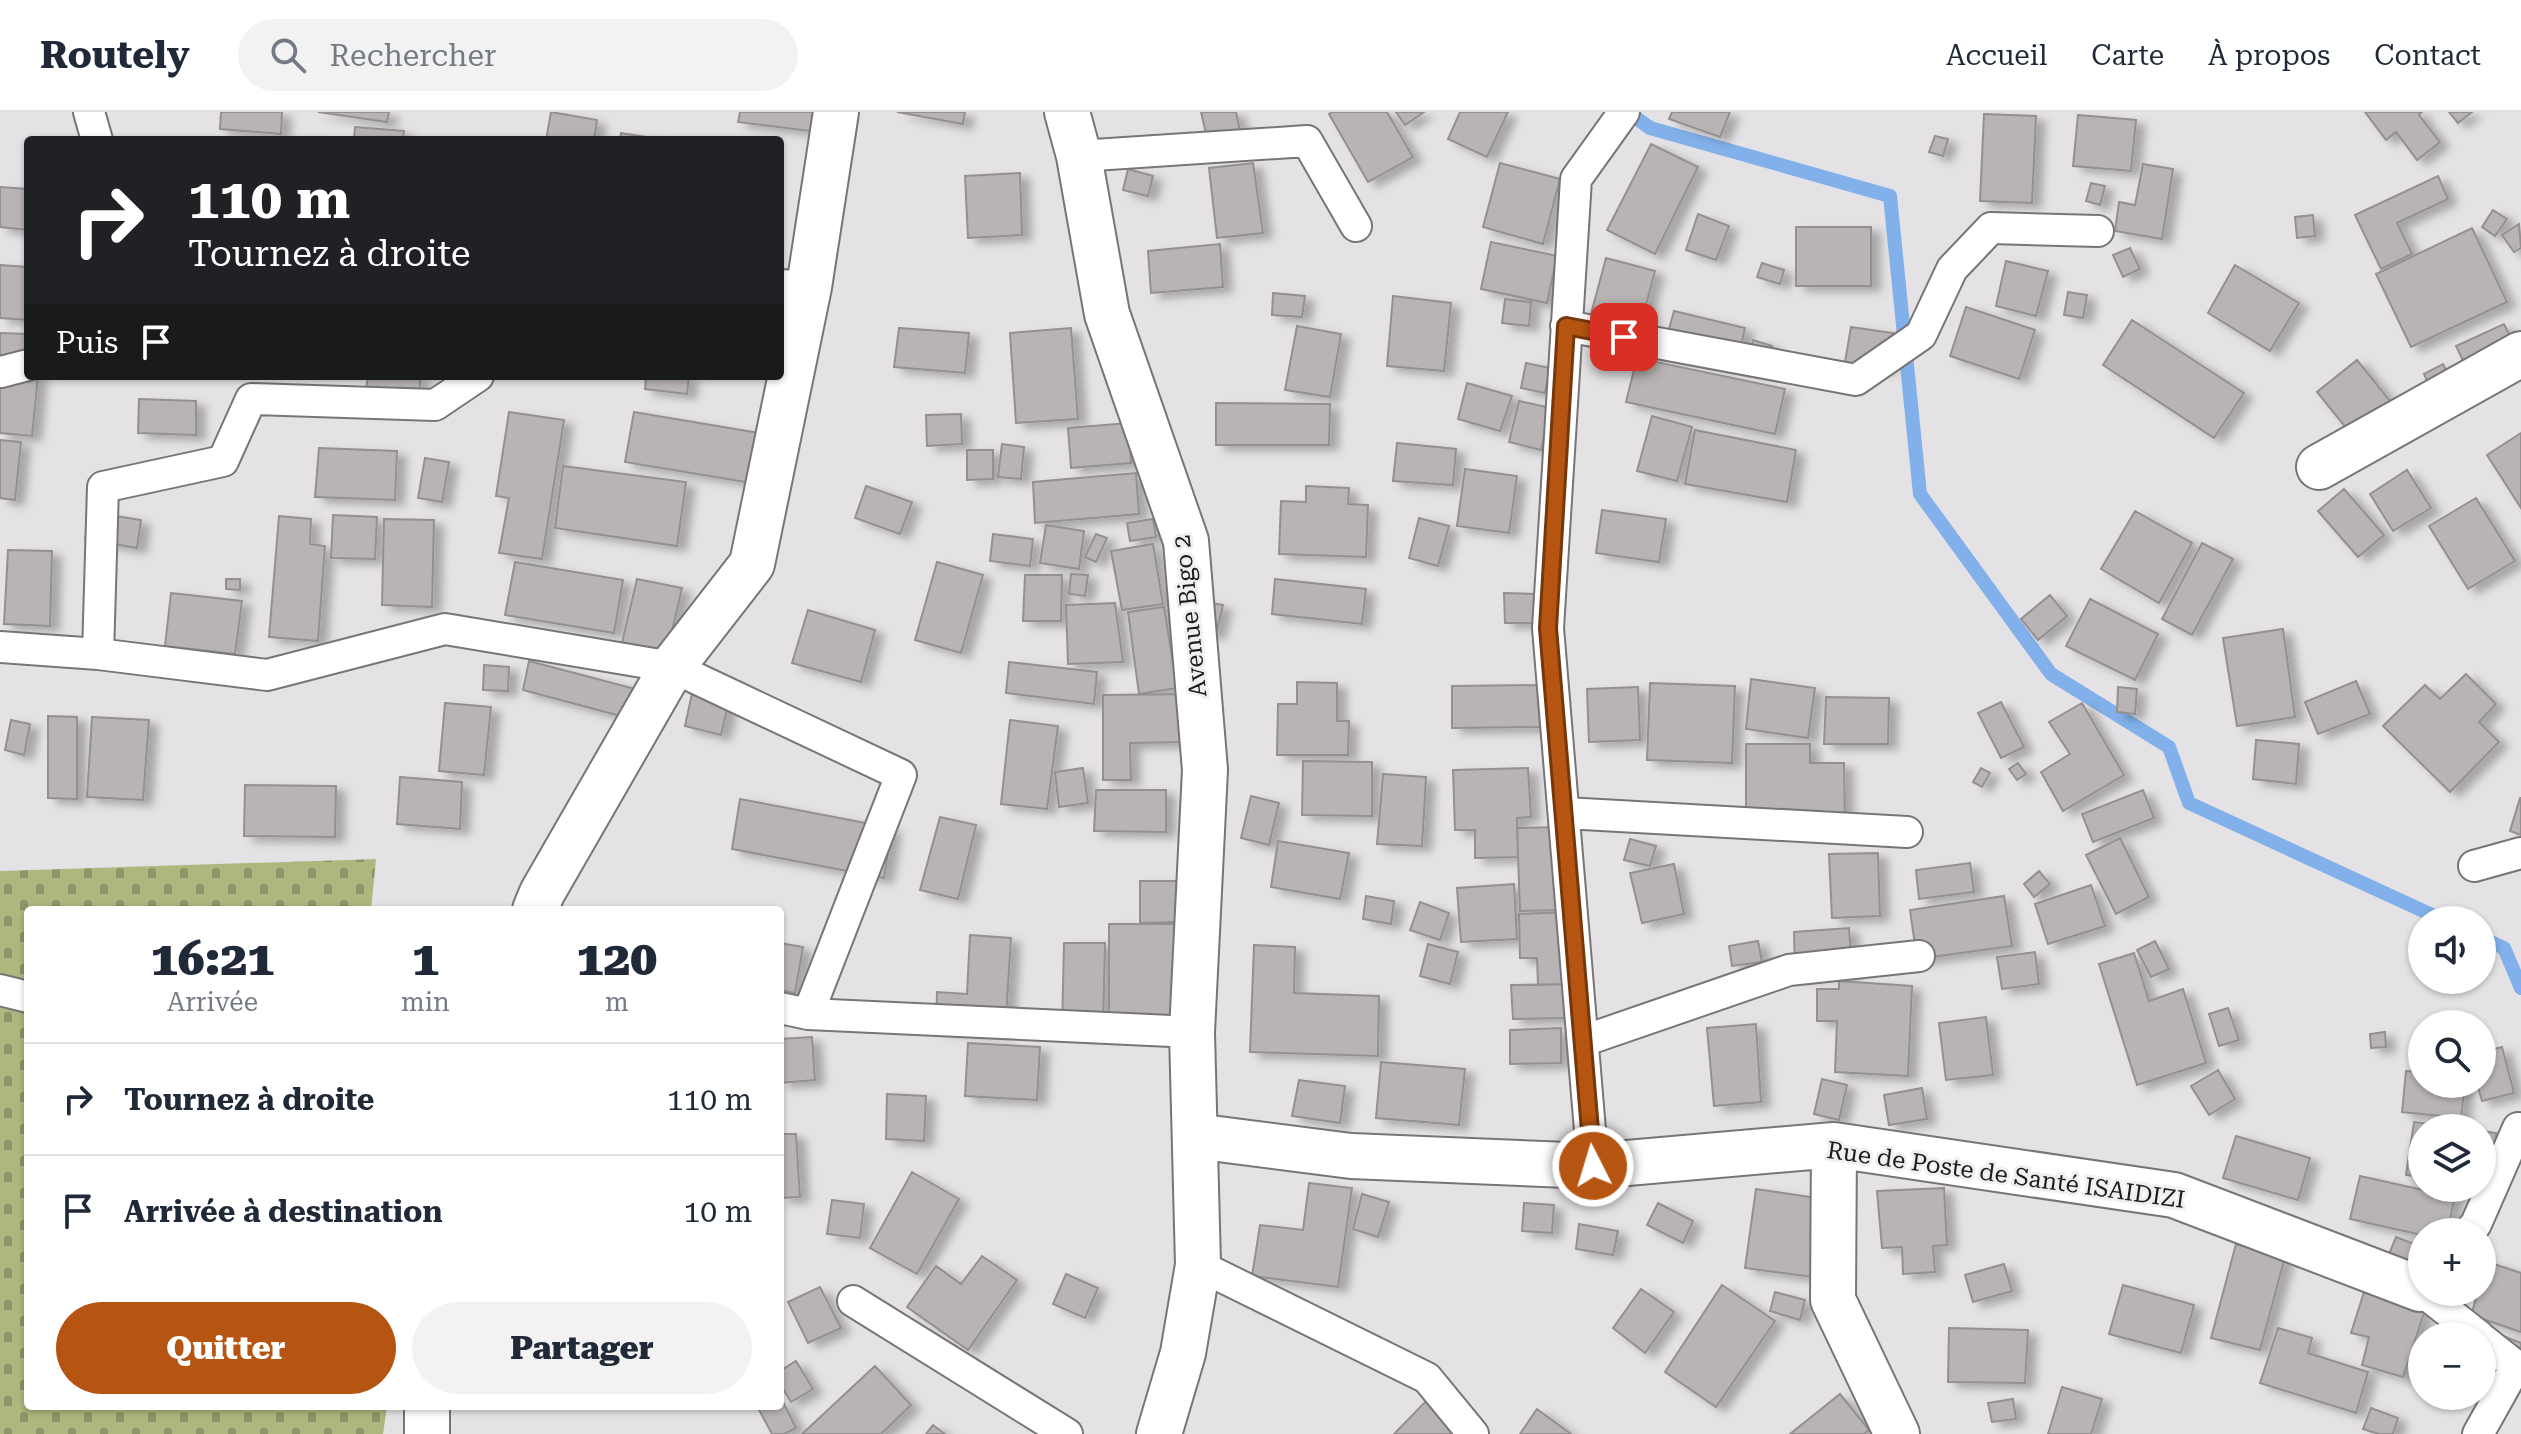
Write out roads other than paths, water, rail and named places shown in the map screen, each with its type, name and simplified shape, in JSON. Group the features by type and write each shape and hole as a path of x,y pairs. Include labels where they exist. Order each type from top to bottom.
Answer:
{"street":[{"path":"784,357 795,286 836,112"},
{"name":"Avenue Bigo 2","path":"1067,112 1079,156 1107,314 1186,541 1205,770 1192,1032 1198,1265 1183,1353 1159,1434"},
{"path":"2319,467 2521,354"},
{"path":"537,906 672,667 752,564 780,380"},
{"name":"Rue de Poste de Santé ISAIDIZI","path":"1195,1136 1351,1156 1593,1166 1834,1145 2174,1195 2408,1285"},
{"path":"1834,1145 1833,1300 1897,1434"},
{"path":"427,1410 427,1434"}],"lane":[{"path":"89,112 96,136"},
{"path":"1593,1166 1548,628 1576,179 1614,115"},
{"path":"1079,156 1307,141 1356,226"},
{"path":"1566,326 1856,380 1921,335 1952,269 1991,228 2098,231"},
{"path":"98,654 103,487 223,461 251,399 435,405 472,380"},
{"path":"0,647 98,654 267,675 445,629 672,667 901,775 794,1011 1192,1032"},
{"path":"1565,813 1907,832"},
{"path":"2474,866 2521,853"},
{"path":"1583,1041 1789,970 1919,956"},
{"path":"0,990 24,996"},
{"path":"2479,1218 2518,1128"},
{"path":"1198,1265 1427,1378 1473,1434"},
{"path":"853,1301 1067,1434"},
{"path":"2442,1306 2461,1322"},
{"path":"2496,1350 2516,1366 2496,1402"},
{"path":"2478,1434 2491,1410"}],"waterway":[{"path":"1628,112 1650,128 1890,196 1920,494 2051,674 2169,747 2189,803 2413,906"},
{"path":"2496,944 2504,948 2521,988"}]}
